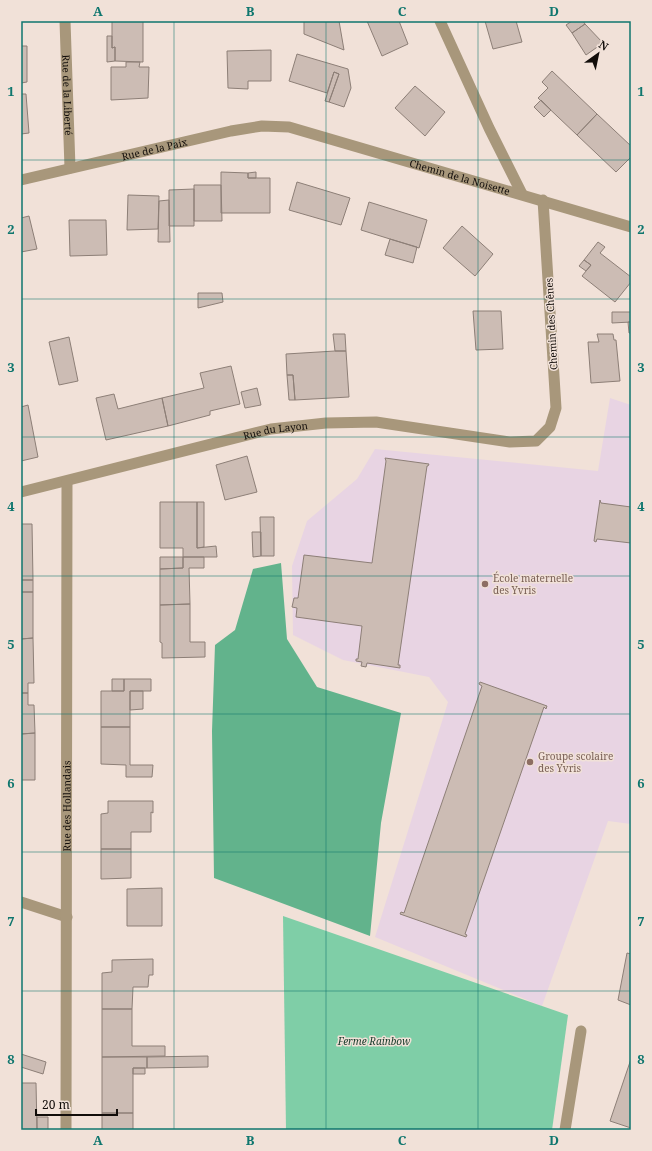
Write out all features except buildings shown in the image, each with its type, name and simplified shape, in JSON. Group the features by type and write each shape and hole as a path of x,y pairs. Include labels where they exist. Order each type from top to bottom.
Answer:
{"street":[{"name":"Rue de la Liberté","path":"65,21 70,168"},
{"path":"440,21 489,128 522,194"},
{"name":"Rue de la Paix","path":"21,180 231,131 262,126 289,127"},
{"name":"Chemin de la Noisette","path":"289,127 631,226"},
{"name":"Chemin des Chênes","path":"536,441 550,427 556,408 543,200"},
{"name":"Rue du Layon","path":"21,492 67,482 271,429 326,423 376,422 510,442 536,441"},
{"name":"Rue des Hollandais","path":"66,1130 67,482"},
{"path":"21,902 67,917"},
{"path":"565,1130 581,1031"}],"shaded area":[{"name":"Groupe scolaire des Yvris","path":"610,398 631,405 631,824 608,821 542,1006 375,937 448,702 429,677 343,660 293,635 292,566 307,521 357,479 375,449 598,471"}],"green space":[{"path":"281,563 287,639 317,687 401,713 381,823 370,936 214,878 212,731 215,645 235,630 253,569"},
{"name":"Ferme Rainbow","path":"283,916 568,1015 552,1130 286,1130"}],"place":[{"name":"École maternelle des Yvris","path":"485,584"},
{"name":"Groupe scolaire des Yvris","path":"530,762"}]}
